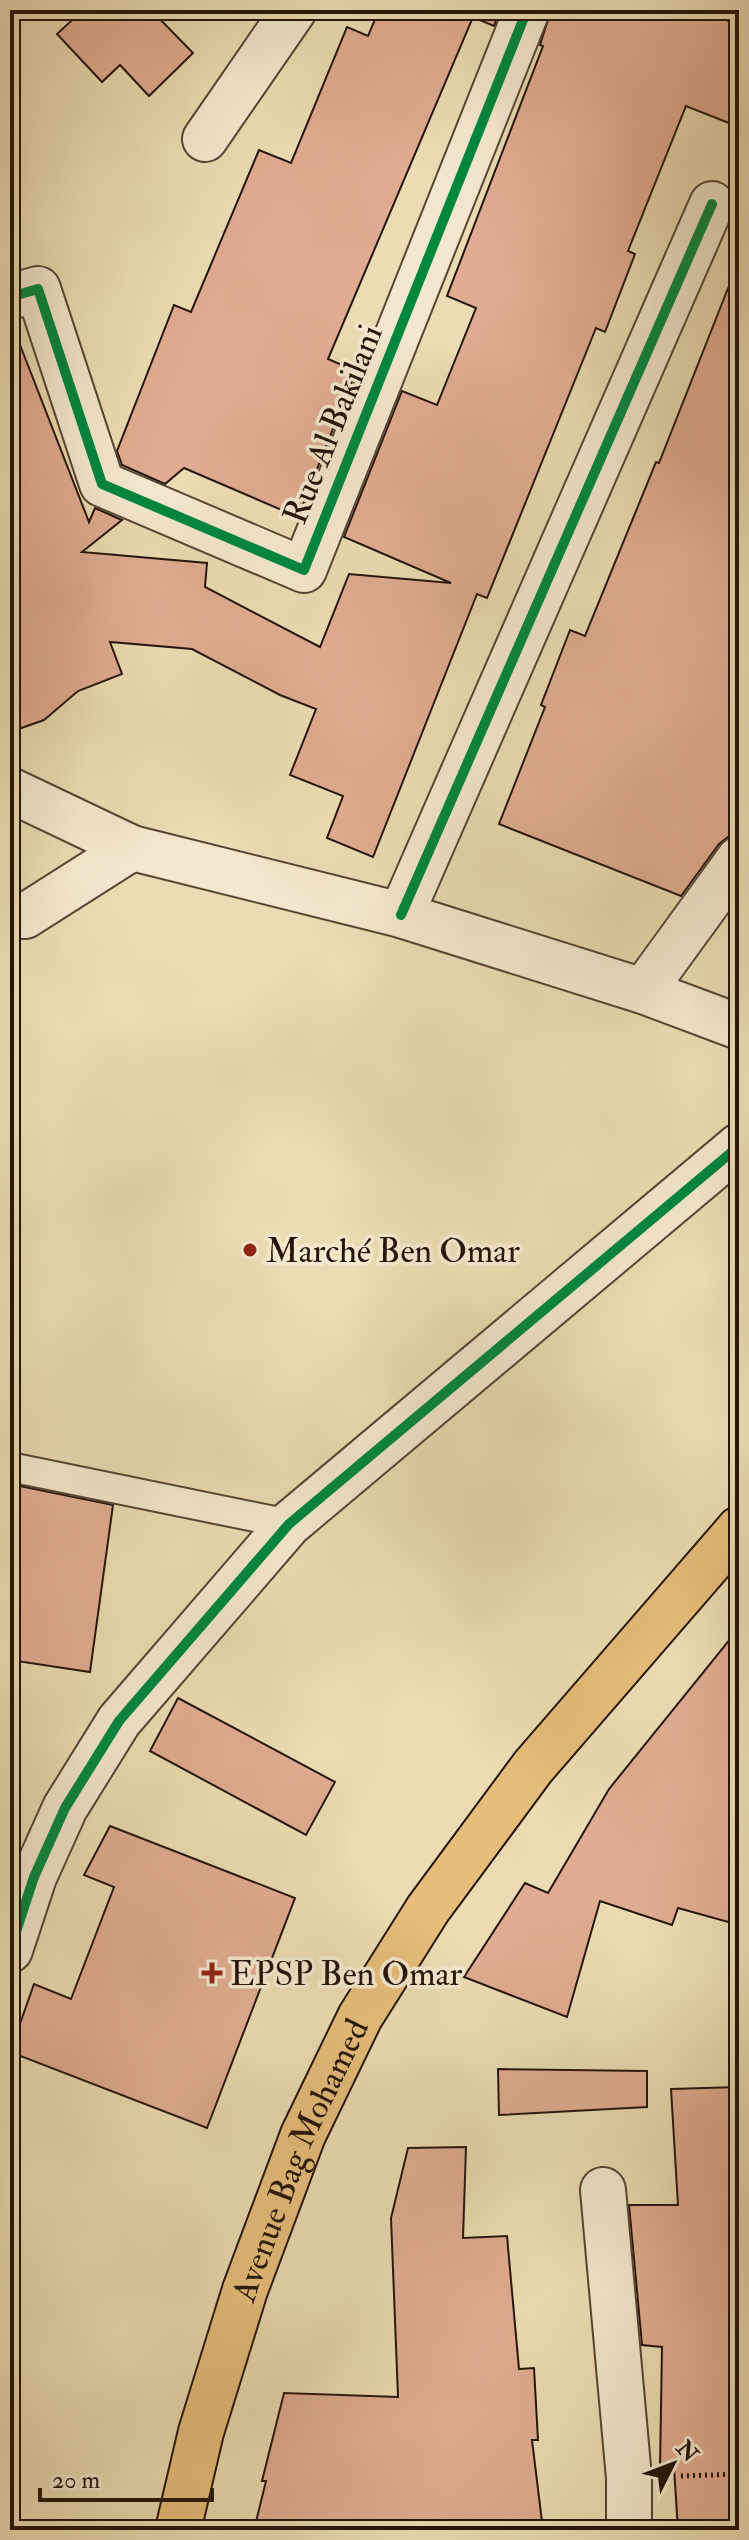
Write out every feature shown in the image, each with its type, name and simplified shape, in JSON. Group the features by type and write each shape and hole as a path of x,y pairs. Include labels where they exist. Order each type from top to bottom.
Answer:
{"main road":[{"name":"Avenue Bag Mohamed","path":"178,2530 201,2432 245,2290 303,2135 360,2017 428,1909 533,1767 739,1529"}],"street":[{"path":"205,139 294,10"},
{"name":"Rue Al Bakilani","path":"10,297 38,289 102,484 304,570 527,10"},
{"path":"401,915 712,204"},
{"path":"10,790 132,848 401,915 643,991 739,1027"},
{"path":"10,915 25,916 132,848"},
{"path":"643,991 739,859"},
{"path":"10,1950 22,1872 119,1721 289,1524 739,1146"},
{"path":"603,2190 629,2478 629,2530"}],"lane":[{"path":"10,1467 289,1524"}],"building":[{"path":"83,10 151,10 193,53 149,96 120,65 102,82 57,34"},
{"path":"379,10 500,10 494,26 473,17 328,359 356,371 298,517 184,468 165,484 122,465 117,451 174,305 191,312 259,150 291,163 347,27 368,36"},
{"path":"551,10 732,10 728,21 739,25 739,127 686,106 628,251 635,254 605,332 596,328 487,598 477,594 373,857 327,838 343,796 290,775 316,709 280,695 192,649 110,642 122,674 78,691 44,720 10,732 10,328 13,327 89,522 95,508 122,520 82,552 207,563 205,587 320,647 349,574 451,583 344,537 402,391 437,405 476,308 447,296 543,46 540,45"},
{"path":"736,268 739,268 739,834 719,844 681,896 499,824 545,707 541,705 570,630 585,636 656,462 659,463"},
{"path":"10,1484 113,1505 90,1672 10,1660"},
{"path":"739,1628 739,1925 678,1908 672,1925 600,1901 567,2017 464,1977 525,1883 548,1893 609,1789"},
{"path":"178,1698 335,1782 306,1835 150,1751"},
{"name":"EPSP Ben Omar","path":"110,1826 295,1898 207,2128 10,2052 34,1984 71,1999 114,1887 84,1875"},
{"path":"498,2069 647,2071 647,2107 499,2115"},
{"path":"739,2087 739,2530 678,2530 674,2468 660,2469 662,2347 642,2345 629,2205 678,2205 671,2089"},
{"path":"466,2147 463,2238 507,2236 519,2369 534,2368 538,2440 532,2440 543,2530 254,2530 266,2481 262,2481 284,2393 398,2397 391,2218 408,2148"}],"cycle path":[{"path":"10,297 38,289 102,484 304,570 527,10"},
{"path":"401,915 712,204"},
{"path":"10,1950 34,1877 65,1808 119,1721 289,1524 739,1146"}],"place":[{"name":"Marché Ben Omar","path":"250,1250"},
{"name":"EPSP Ben Omar","path":"212,1973"}]}
